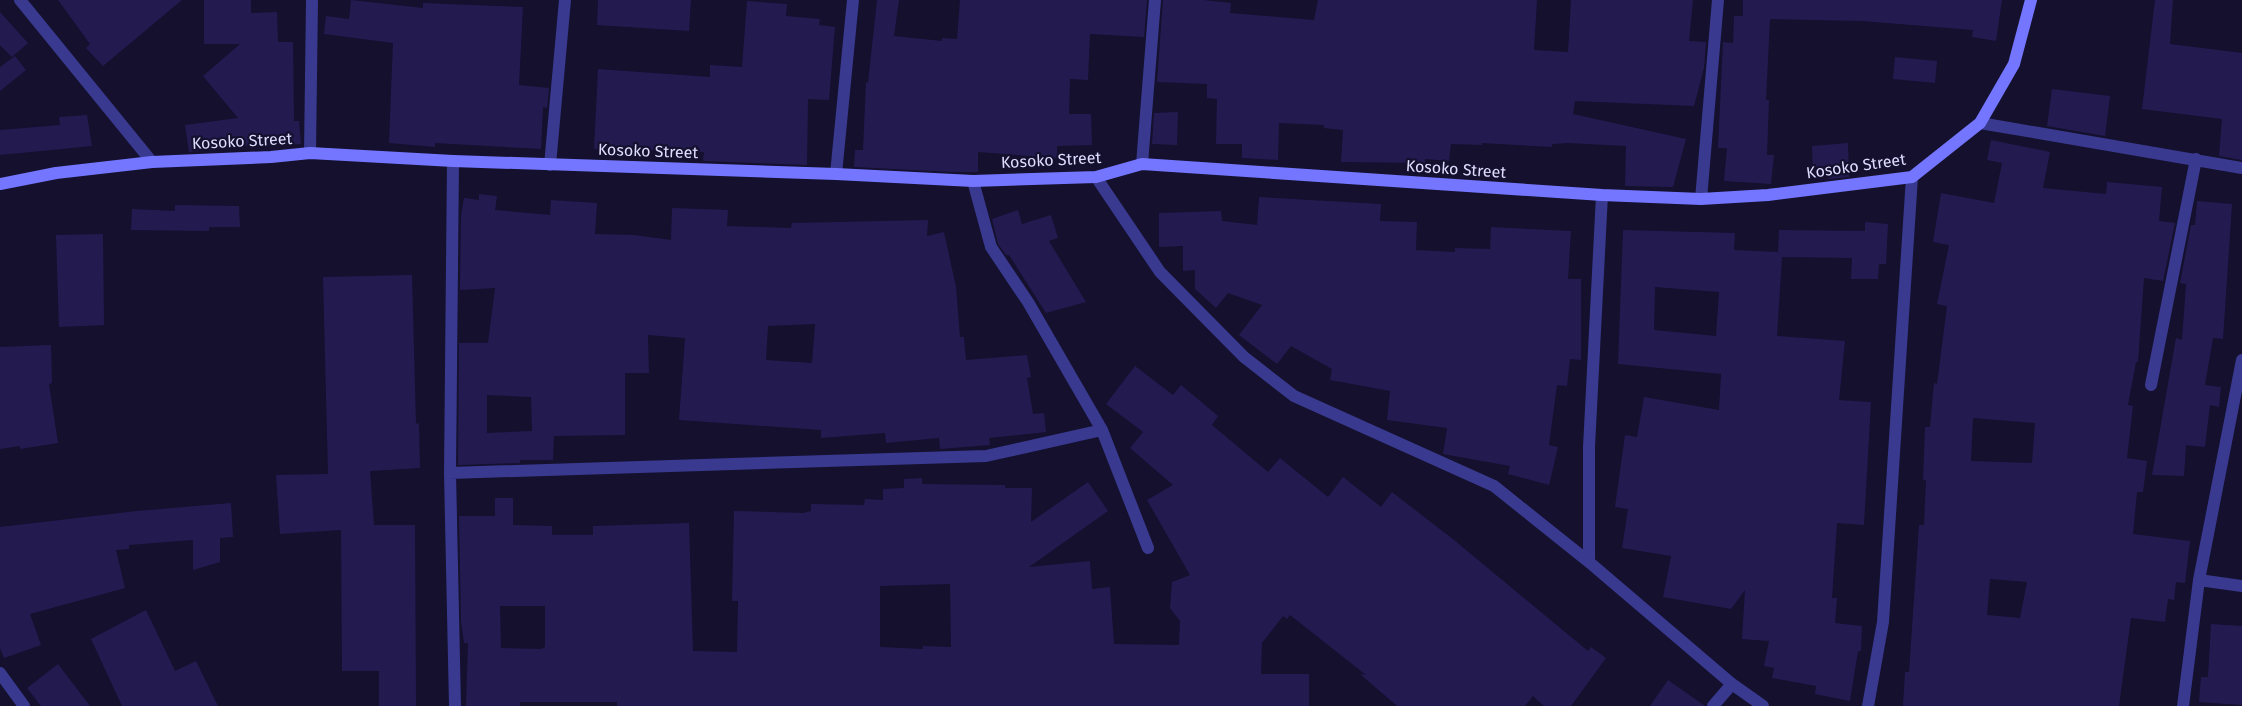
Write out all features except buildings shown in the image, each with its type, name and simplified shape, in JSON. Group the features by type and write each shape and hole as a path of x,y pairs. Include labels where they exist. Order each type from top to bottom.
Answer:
{"street":[{"path":"20,0 152,162"},
{"path":"310,152 312,0"},
{"path":"550,165 565,0"},
{"path":"836,174 854,0"},
{"path":"1142,164 1155,0"},
{"path":"1701,199 1718,0"},
{"name":"Kosoko Street","path":"0,184 56,173 152,162 272,157 310,152 453,161 836,174 973,181 1096,177 1142,164 1602,196 1701,199 1768,195 1912,177 1980,123 2014,64 2031,0"},
{"path":"1980,123 2242,168"},
{"path":"2151,385 2196,159"},
{"path":"453,161 450,473 455,706"},
{"path":"1096,177 1160,272 1244,357 1294,396 1494,486 1589,562 1732,684 1763,706"},
{"path":"1868,706 1883,622 1912,177"},
{"path":"973,181 991,247 1028,302 1102,430 1148,548"},
{"path":"1589,562 1589,447 1602,196"},
{"path":"2183,706 2199,580 2242,360"},
{"path":"450,473 986,456 1102,430"},
{"path":"2199,580 2242,586"},
{"path":"0,673 24,706"},
{"path":"1713,706 1732,684"}]}
